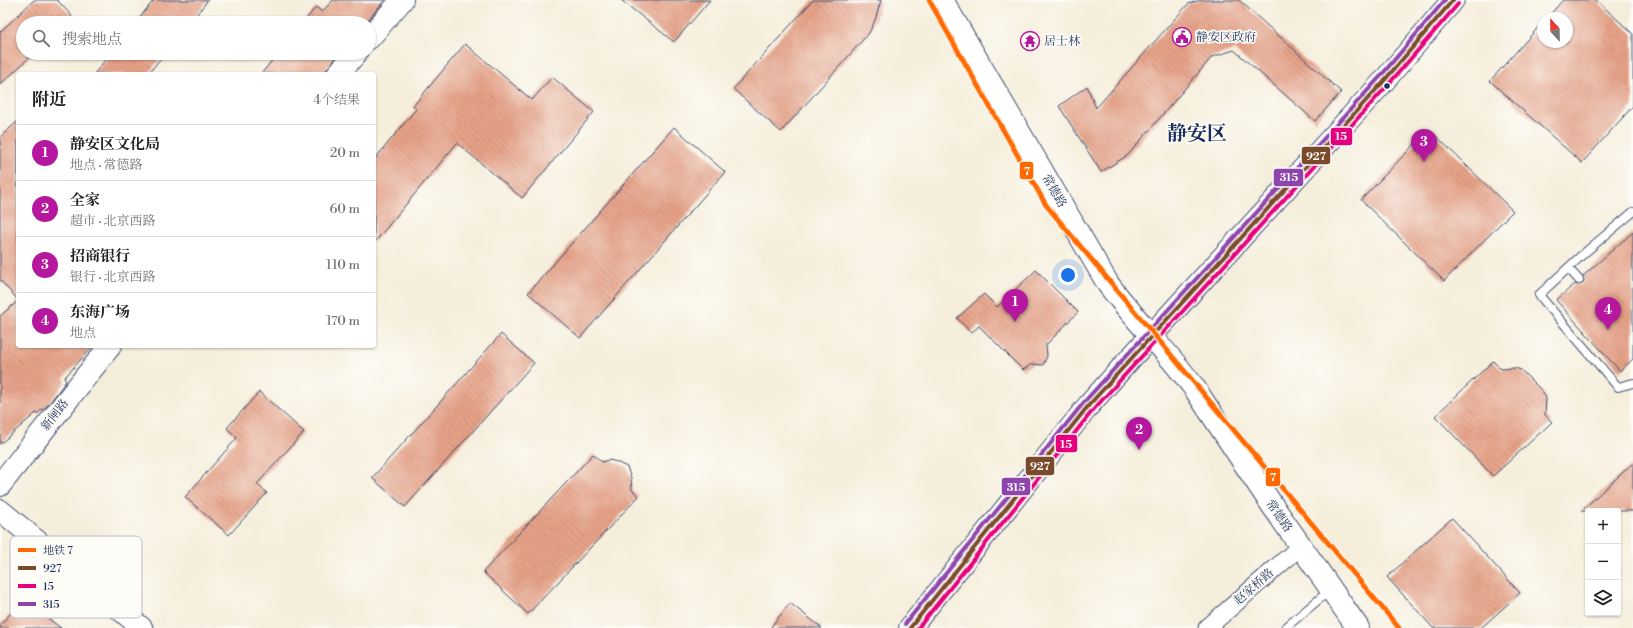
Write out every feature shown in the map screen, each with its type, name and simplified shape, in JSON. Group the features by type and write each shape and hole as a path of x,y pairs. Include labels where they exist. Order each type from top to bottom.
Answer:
{"main road":[{"path":"376,30 402,0"},
{"name":"常德路","path":"942,0 1108,284 1195,389 1358,628"},
{"path":"910,628 1089,405 1383,82 1453,0"},
{"path":"340,72 350,60"},
{"name":"新闸路","path":"0,485 108,348"}],"street":[{"path":"0,510 31,536"},
{"name":"赵家桥路","path":"1207,628 1301,546"},
{"path":"130,618 142,628"}],"lane":[{"path":"1633,212 1539,295 1618,387 1633,383"},
{"path":"1568,268 1579,280"},
{"path":"1285,628 1330,589"}],"building":[{"path":"34,0 57,0 72,16 17,16"},
{"path":"154,0 208,0 195,16 141,16"},
{"path":"333,0 385,0 371,16 309,16 316,7 322,12"},
{"path":"621,0 710,0 674,42"},
{"path":"813,0 881,0 869,33 781,132 733,89"},
{"path":"1201,0 1239,0 1341,92 1315,121 1234,50 1212,57 1128,155 1101,172 1059,106 1087,86 1096,108 1188,4"},
{"path":"1563,0 1596,0 1633,34 1633,106 1582,163 1490,81 1537,29 1537,48 1573,48 1573,12 1552,12"},
{"path":"16,17 16,60 27,60 0,85 0,32"},
{"path":"465,44 532,100 552,77 594,112 522,198 457,143 376,241 376,158 416,109 413,106"},
{"path":"105,60 159,60 150,72 96,72"},
{"path":"272,60 334,60 325,72 263,72"},
{"path":"16,123 16,298 0,280 0,137"},
{"path":"674,127 725,172 580,338 528,293"},
{"path":"1429,129 1513,211 1444,281 1361,200"},
{"path":"1633,232 1633,359 1620,371 1556,300 1575,284 1582,284 1584,281 1583,276"},
{"path":"1036,270 1078,312 1046,345 1047,356 1043,365 1032,364 1023,370 979,326 971,333 957,318 984,294 997,307"},
{"path":"16,303 16,348 91,348 64,378 66,381 48,405 37,414 36,413 0,444 0,316"},
{"path":"501,334 534,363 405,507 372,478"},
{"path":"1493,361 1501,369 1515,368 1521,370 1543,392 1546,398 1545,415 1552,422 1493,476 1435,416"},
{"path":"259,392 304,432 257,484 267,493 229,535 185,497 237,438 227,428"},
{"path":"593,454 602,462 608,460 614,461 627,467 631,478 632,490 639,496 528,614 483,572"},
{"path":"1633,463 1633,511 1621,511 1621,508 1585,508 1585,511 1581,511"},
{"path":"1452,518 1520,593 1481,628 1433,628 1387,577"},
{"path":"790,603 822,628 770,628"},
{"path":"10,614 10,618 47,618 61,628 0,628 0,625"}],"metro line":[{"name":"7","path":"929,0 1046,205 1399,628"}],"transit line":[{"name":"315","path":"905,624 1085,401 1379,78 1445,0"},
{"name":"927","path":"910,628 1089,405 1383,82 1453,0"},
{"name":"15","path":"918,628 1094,409 1387,86 1458,4"}],"place":[{"name":"静安区政府","path":"1182,37"},
{"name":"居士林","path":"1030,41"},
{"name":"招商银行","path":"1424,162"},
{"name":"静安区文化局","path":"1015,322"},
{"name":"东海广场","path":"1608,330"},
{"name":"全家","path":"1139,450"}],"district":[{"name":"静安区","path":"1197,134"}]}
